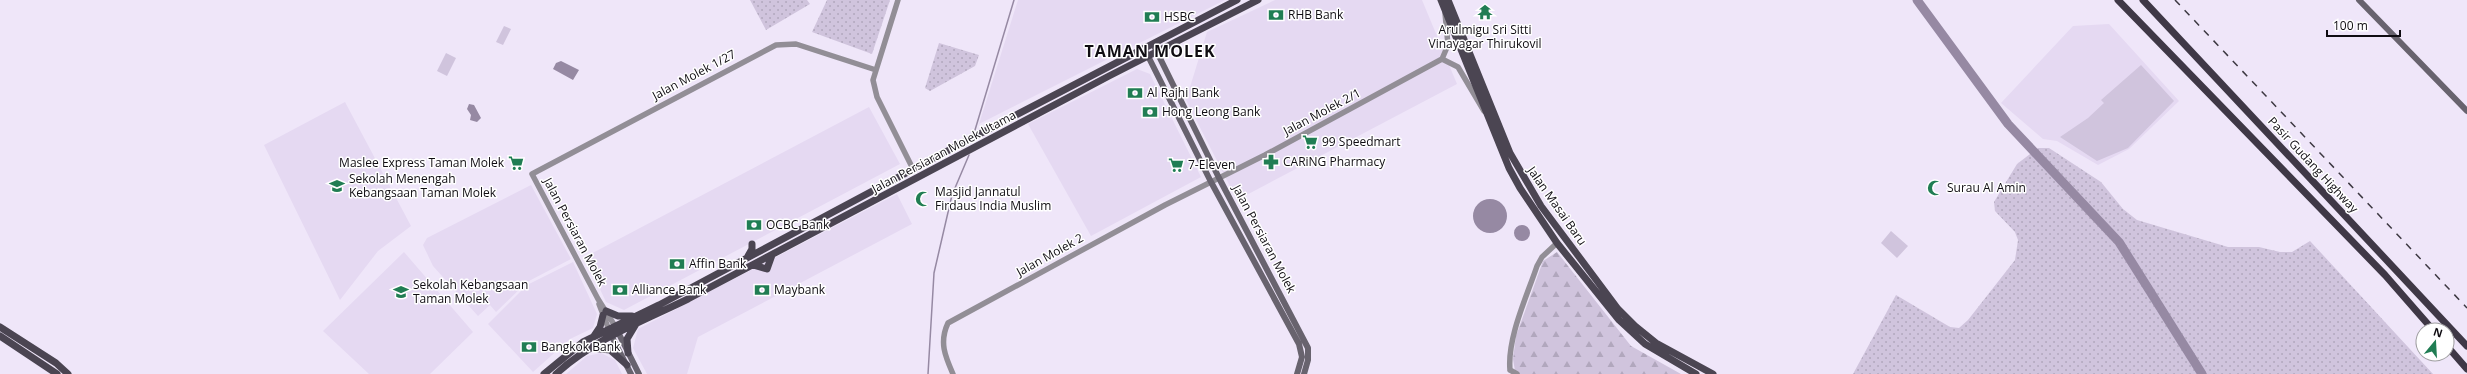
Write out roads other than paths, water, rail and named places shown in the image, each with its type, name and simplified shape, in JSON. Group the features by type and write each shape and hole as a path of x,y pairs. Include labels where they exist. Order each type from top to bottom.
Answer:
{"highway":[{"name":"Pasir Gudang Highway","path":"2118,0 2385,275 2426,322"},
{"name":"Pasir Gudang Highway","path":"2143,0 2467,346"},
{"path":"2455,355 2467,369"}],"main road":[{"name":"Jalan Persiaran Molek Utama","path":"639,318 757,252 913,169 1237,0"},
{"name":"Jalan Persiaran Molek Utama","path":"639,318 688,299 1258,0"},
{"name":"Jalan Masai Baru","path":"1448,0 1510,153 1528,189 1618,309 1637,329 1656,343 1713,374"},
{"path":"2359,0 2467,111"},
{"name":"Jalan Masai Baru","path":"1443,3 1499,147 1520,188 1557,243 1627,329 1645,344 1696,374"},
{"name":"Jalan Persiaran Molek","path":"1153,44 1219,178 1308,348 1308,360 1304,374"},
{"name":"Jalan Persiaran Molek","path":"1144,48 1210,182 1299,344 1302,357 1296,374"},
{"path":"1557,243 1565,243 1573,250"},
{"path":"746,258 751,253 752,244 759,248 765,248"},
{"path":"753,265 767,269 772,255 765,256 757,252"},
{"path":"746,258 761,261"},
{"path":"592,337 600,327 604,313 623,317 639,318"},
{"path":"556,374 614,331 639,318"},
{"path":"628,353 629,334 639,318"},
{"path":"0,326 56,362 68,374"},
{"name":"Jalan Persiaran Molek","path":"614,331 639,374"},
{"name":"Jalan Persiaran Molek","path":"614,331 631,374"},
{"path":"544,374 572,349 592,337 614,331"},
{"path":"0,336 57,374"},
{"path":"590,348 610,350 627,365"}],"street":[{"path":"898,0 873,80 876,97 913,169"},
{"path":"1443,3 1448,45 1442,59 1458,67 1488,118"},
{"name":"Jalan Molek 1/27","path":"532,174 781,43 796,44 876,70"},
{"name":"Jalan Molek 2/1","path":"1210,182 1296,139 1442,59"},
{"name":"Jalan Persiaran Molek","path":"532,174 614,331"},
{"name":"Jalan Molek 2","path":"953,374 942,344 948,323 1210,182"},
{"path":"1517,374 1508,372 1511,346 1537,266 1542,257 1557,243"}],"waterway":[{"path":"975,130 1014,0"},
{"path":"1917,0 2008,124 2119,242 2202,374"},
{"path":"928,374 934,273 952,195 969,155"}],"railway":[{"path":"2175,0 2467,308"}],"place":[{"name":"Arulmigu Sri Sitti Vinayagar Thirukovil","path":"1485,12"},
{"name":"RHB Bank","path":"1276,15"},
{"name":"HSBC","path":"1152,17"},
{"name":"Al Rajhi Bank","path":"1135,93"},
{"name":"Hong Leong Bank","path":"1150,112"},
{"name":"99 Speedmart","path":"1310,142"},
{"name":"CARiNG Pharmacy","path":"1271,162"},
{"name":"Maslee Express Taman Molek","path":"516,163"},
{"name":"7-Eleven","path":"1176,165"},
{"name":"Sekolah Menengah Kebangsaan Taman Molek","path":"337,186"},
{"name":"Surau Al Amin","path":"1935,188"},
{"name":"Masjid Jannatul Firdaus India Muslim","path":"923,199"},
{"name":"OCBC Bank","path":"754,225"},
{"name":"Affin Bank","path":"677,264"},
{"name":"Alliance Bank","path":"620,290"},
{"name":"Maybank","path":"762,290"},
{"name":"Sekolah Kebangsaan Taman Molek","path":"401,292"},
{"name":"Bangkok Bank","path":"529,347"}],"district":[{"name":"TAMAN MOLEK","path":"1150,51"}]}
